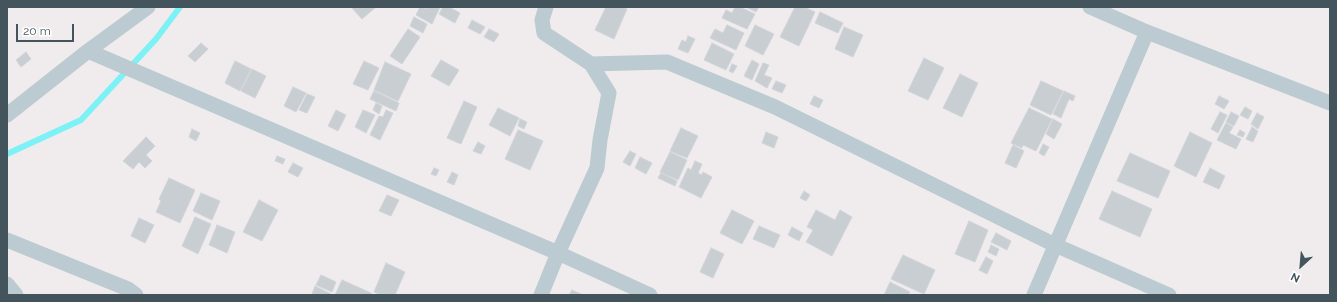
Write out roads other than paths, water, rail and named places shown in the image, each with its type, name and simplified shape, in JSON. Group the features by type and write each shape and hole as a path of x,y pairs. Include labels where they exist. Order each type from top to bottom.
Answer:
{"street":[{"path":"7,115 88,51 148,7"},
{"path":"541,295 558,253 597,168 609,93 591,64 544,33 542,20 546,7"},
{"path":"1090,7 1147,32 1330,103"},
{"path":"1034,295 1147,32"},
{"path":"88,51 558,253 650,295"},
{"path":"591,64 667,62 775,107 1055,246 1169,295"},
{"path":"7,240 128,289 136,295"},
{"path":"7,284 16,295"}],"waterway":[{"path":"7,154 81,120 156,39 180,7"}]}
